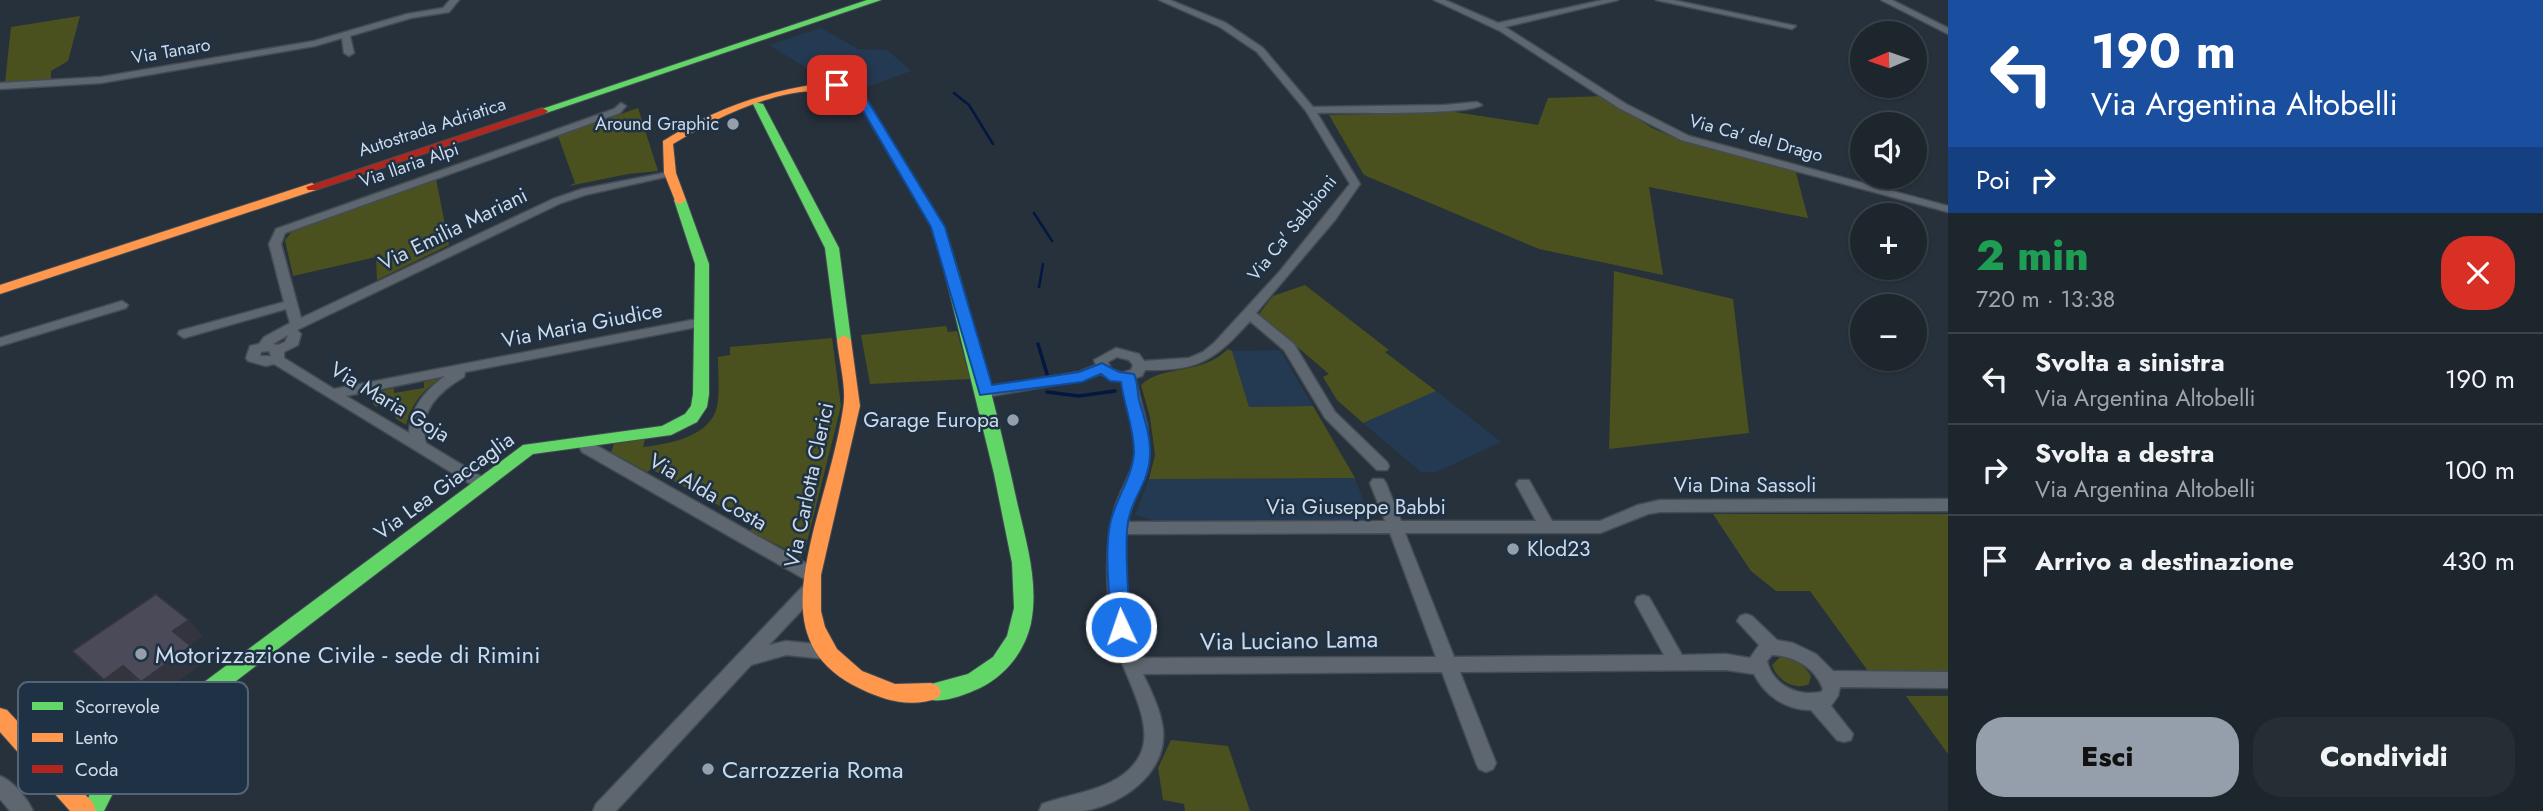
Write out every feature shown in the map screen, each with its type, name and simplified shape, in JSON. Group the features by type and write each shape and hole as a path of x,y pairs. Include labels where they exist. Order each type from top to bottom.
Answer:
{"main road":[{"name":"Autostrada Adriatica","path":"0,280 852,0"},
{"name":"Autostrada Adriatica","path":"0,290 876,0"},
{"name":"Via Lea Giaccaglia","path":"220,682 529,449 585,444 665,431 691,418 699,407 701,394 702,264 670,173 667,143 696,125 803,89 843,86 859,95 938,227 986,391 1025,583 1021,626 1006,656 976,682 941,692 896,694 860,680 832,662 826,652"},
{"name":"Via Carlotta Clerici","path":"758,104 832,248 852,406 811,583"},
{"path":"811,583 818,639 826,652"},
{"path":"0,717 18,737"},
{"path":"70,794 85,811"},
{"path":"93,811 101,794"}],"street":[{"name":"Via Tanaro","path":"0,86 101,80 346,36 410,16 446,10 455,0"},
{"name":"Via Ca' Sabbioni","path":"1134,371 1169,366 1211,354 1347,197 1355,184 1310,110 1260,50 1223,25 1163,0"},
{"name":"Via Ca' del Drago","path":"1438,0 1497,26 1678,136 1948,209"},
{"path":"1497,26 1615,0"},
{"path":"1660,0 1792,26"},
{"path":"1885,0 1948,31"},
{"path":"346,36 349,53"},
{"path":"1310,110 1477,105"},
{"name":"Via Ilaria Alpi","path":"296,330 275,244 281,231 617,111 621,106"},
{"name":"Via Emilia Mariani","path":"273,352 291,345 296,330 557,201 582,192 670,173"},
{"path":"184,334 290,304"},
{"path":"0,342 122,305"},
{"path":"1248,313 1289,348 1330,415 1380,475 1395,528 1486,763"},
{"name":"Via Maria Giudice","path":"335,393 702,322"},
{"name":"Via Maria Goja","path":"273,352 482,484"},
{"path":"1049,811 1108,793 1136,777 1150,756 1152,730 1149,708 1122,642 1119,612 1118,528 1122,507 1137,477 1142,454 1140,425 1131,398 1134,371 1129,354 1116,352 1105,356 1102,368"},
{"path":"986,391 1082,376 1102,368"},
{"path":"1102,368 1116,377 1134,371"},
{"name":"Via Maria Giudice","path":"419,444 416,428 426,401 443,383 470,369"},
{"name":"Via Alda Costa","path":"585,444 587,448 811,583"},
{"path":"1524,484 1547,527"},
{"name":"Via Dina Sassoli","path":"1547,527 1616,525 1638,510 1661,506 1948,505"},
{"name":"Via Giuseppe Babbi","path":"1118,528 1547,527"},
{"name":"Via Carlotta Clerici","path":"603,811 745,660 811,583"},
{"path":"1643,602 1677,663"},
{"path":"1746,621 1773,647"},
{"path":"1773,647 1785,648 1811,659 1829,679 1832,690 1828,699 1817,703 1789,697 1770,683 1759,667 1760,653 1773,647"},
{"path":"745,660 786,648 826,652"},
{"name":"Via Luciano Lama","path":"1130,666 1726,662 1759,667"},
{"path":"1829,679 1948,680"},
{"path":"1817,703 1844,734"},
{"path":"0,785 23,811"}],"shaded area":[{"path":"821,28 858,49 887,50 911,71 862,89 848,82 828,81 769,45"},
{"path":"1280,350 1313,406 1249,407 1232,351"},
{"path":"1436,391 1501,442 1436,472 1421,472 1363,423"},
{"path":"1355,478 1371,521 1156,521 1135,515 1149,479"}],"green space":[{"path":"80,16 68,61 51,71 51,80 5,83 11,27"},
{"path":"1604,96 1652,128 1673,137 1795,169 1808,218 1649,187 1663,275 1539,249 1364,175 1329,115 1455,112 1538,125 1548,98"},
{"path":"638,108 658,171 569,186 575,183 558,136"},
{"path":"436,179 449,245 377,280 376,257 293,276 285,240 295,228"},
{"path":"1614,271 1733,299 1749,433 1609,449"},
{"path":"1305,285 1389,350 1385,352 1436,391 1363,423 1337,400 1323,377 1329,374 1259,314 1273,296"},
{"path":"946,326 948,332 957,331 970,379 870,384 861,335"},
{"path":"832,338 841,406 804,554 801,557 750,531 755,525 651,469 647,472 611,452 614,444 645,439 643,447 676,441 706,425 717,407 718,357 730,355 730,347"},
{"path":"1228,349 1232,351 1249,407 1313,406 1355,478 1149,479 1155,455 1150,417 1141,385 1160,374 1206,363"},
{"path":"441,378 419,398 406,425 395,418 402,412 385,402 376,407 373,404 377,394 383,391 394,388 394,393 424,388 424,382"},
{"path":"1713,514 1948,514 1948,671 1868,671 1810,591 1776,591 1751,571"},
{"path":"1780,657 1789,658 1802,665 1811,676 1809,684 1792,685 1782,679 1772,665"},
{"path":"1906,696 1948,696 1948,754"},
{"path":"1171,740 1228,746 1250,811 1185,811 1184,804 1163,800 1158,768"}],"building":[{"path":"156,594 189,620 173,631 191,646 141,682 123,666 104,680 72,651"}],"waterway":[{"path":"954,93 969,105 993,144"},
{"path":"1034,213 1052,241"},
{"path":"1039,287 1043,264"},
{"path":"1038,344 1047,374"},
{"path":"1047,392 1079,396 1115,391"}],"traffic: fast":[{"path":"542,111 876,0"},
{"path":"758,104 832,248 844,340"},
{"path":"220,682 529,449 665,431 691,418 699,407 701,394 702,264 680,200"},
{"path":"931,692 961,687 975,681 1000,663 1017,638 1024,593 1021,563 1003,474 951,270"},
{"path":"93,811 101,794"}],"traffic: slow":[{"path":"680,200 670,173 667,143 706,121 762,99 818,87 841,88 859,95 938,227 951,270"},
{"path":"0,290 312,187"},
{"path":"844,340 852,406 812,575 815,627 830,655 855,677 895,693 931,692"},
{"path":"0,717 18,737"},
{"path":"70,794 85,811"}],"traffic: jam":[{"path":"312,187 542,111"}],"place":[{"name":"Around Graphic","path":"733,124"},
{"name":"Garage Europa","path":"1013,420"},
{"name":"Klod23","path":"1513,549"},
{"name":"Motorizzazione Civile - sede di Rimini","path":"141,654"},
{"name":"Carrozzeria Roma","path":"708,769"}],"route":[{"path":"837,85 853,89 859,95 938,227 986,391 1082,376 1102,368 1110,375 1128,377 1131,398 1140,425 1142,454 1137,477 1122,507 1118,528 1121,627"}]}
